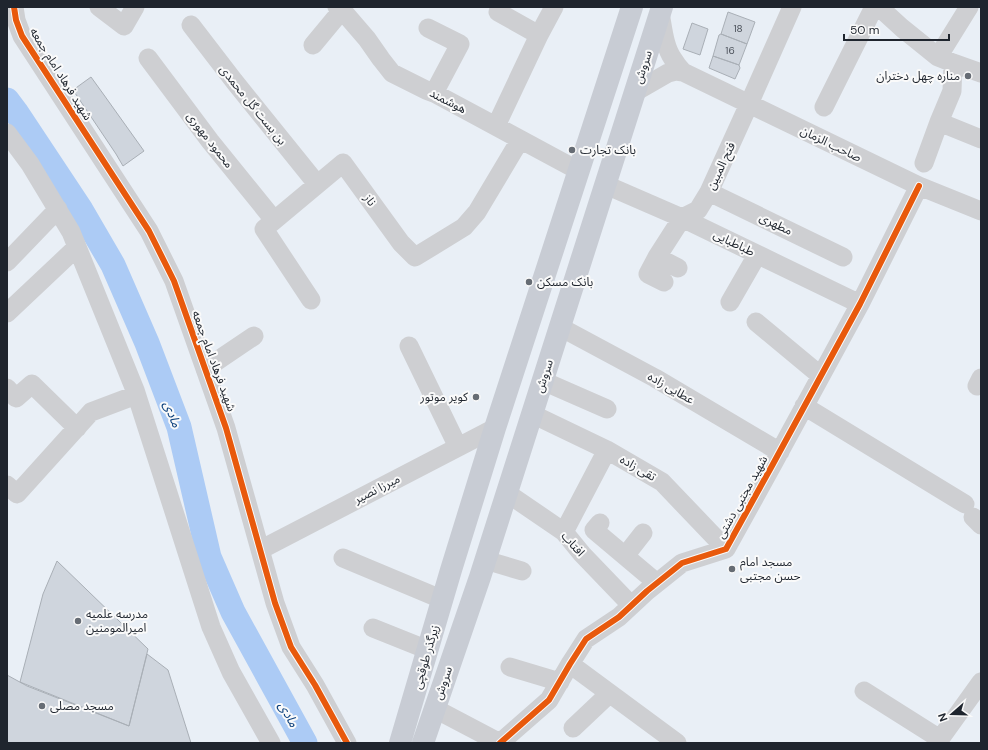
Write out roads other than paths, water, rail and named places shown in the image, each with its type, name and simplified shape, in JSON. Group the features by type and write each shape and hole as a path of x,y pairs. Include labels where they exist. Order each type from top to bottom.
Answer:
{"main road":[{"path":"389,743 451,570 495,428 632,7"},
{"name":"سروش","path":"423,743 507,493 606,185 659,9"},
{"path":"434,743 482,569"},
{"name":"زیرگذر طوقچی","path":"400,743 451,570"}],"street":[{"name":"شهید فرهاد امام جمعه","path":"14,7 16,20 22,36 149,231 174,282 226,428 275,603 291,647 347,743"},
{"path":"99,7 124,26 135,7"},
{"path":"496,126 539,35 554,7"},
{"path":"541,288 550,280 638,7"},
{"name":"فتح المبین","path":"682,218 698,210 709,192 792,7"},
{"path":"824,107 874,7"},
{"path":"879,7 902,28 946,60 981,73"},
{"path":"924,163 952,91 946,60 969,7"},
{"path":"313,46 340,8"},
{"name":"هوشمند","path":"340,8 367,39 380,59 392,72 579,171"},
{"path":"568,302 563,293 659,9"},
{"name":"صاحب الزمان","path":"659,9 669,52 683,72 919,186 981,212"},
{"path":"498,12 539,35"},
{"name":"بن بست گل محمدی","path":"191,25 317,184"},
{"path":"428,28 460,44 434,93"},
{"name":"محمود مهوری","path":"148,58 210,141 274,220"},
{"path":"635,92 668,73 676,71 683,72"},
{"path":"939,122 981,138"},
{"path":"7,134 30,164 71,232 136,394 211,627 231,672 271,743"},
{"name":"ناز","path":"311,300 264,229 343,163 401,242 415,258 464,227 478,212 520,140"},
{"name":"طباطبایی","path":"606,185 682,218 860,304"},
{"name":"شهید مجتبی دشتی","path":"500,743 549,700 586,639 619,617 657,582 682,563 726,549 860,304 919,186"},
{"name":"مطهری","path":"709,192 843,257"},
{"path":"7,262 58,210"},
{"path":"664,282 648,274 682,218"},
{"path":"7,313 77,247"},
{"path":"730,302 757,254"},
{"path":"657,257 678,268"},
{"path":"756,322 821,376"},
{"name":"عطایی زاده","path":"560,327 655,378 780,452"},
{"path":"205,369 254,336"},
{"path":"409,346 458,447"},
{"path":"543,381 607,409"},
{"path":"7,388 16,398 32,384 76,428"},
{"path":"7,485 17,494 91,412 136,394"},
{"path":"804,406 973,515"},
{"name":"تقی زاده","path":"532,414 606,450 662,482 726,549"},
{"name":"میرزا نصیر","path":"260,550 495,428"},
{"path":"564,532 606,450"},
{"name":"افتاب","path":"507,493 564,532 582,554 631,605"},
{"path":"600,523 594,530 657,582"},
{"path":"625,556 643,533"},
{"path":"343,558 440,599"},
{"path":"482,569 522,571"},
{"path":"373,628 423,648"},
{"path":"570,664 677,743"},
{"path":"510,667 560,682"},
{"path":"864,691 938,742 981,682"},
{"path":"572,728 609,694"},
{"path":"443,713 500,743"}],"waterway":[{"name":"مادی","path":"7,100 81,210 113,265 147,343 179,427 209,557 233,612 305,743"}],"place":[{"name":"مناره چهل دختران","path":"968,76"},
{"name":"بانک تجارت","path":"572,150"},
{"name":"بانک مسکن","path":"529,282"},
{"name":"کویر موتور","path":"476,397"},
{"name":"مسجد امام حسن مجتبی","path":"732,569"},
{"name":"مدرسه علمیه امیرالمومنین","path":"78,621"},
{"name":"مسجد مصلی","path":"42,706"}]}
